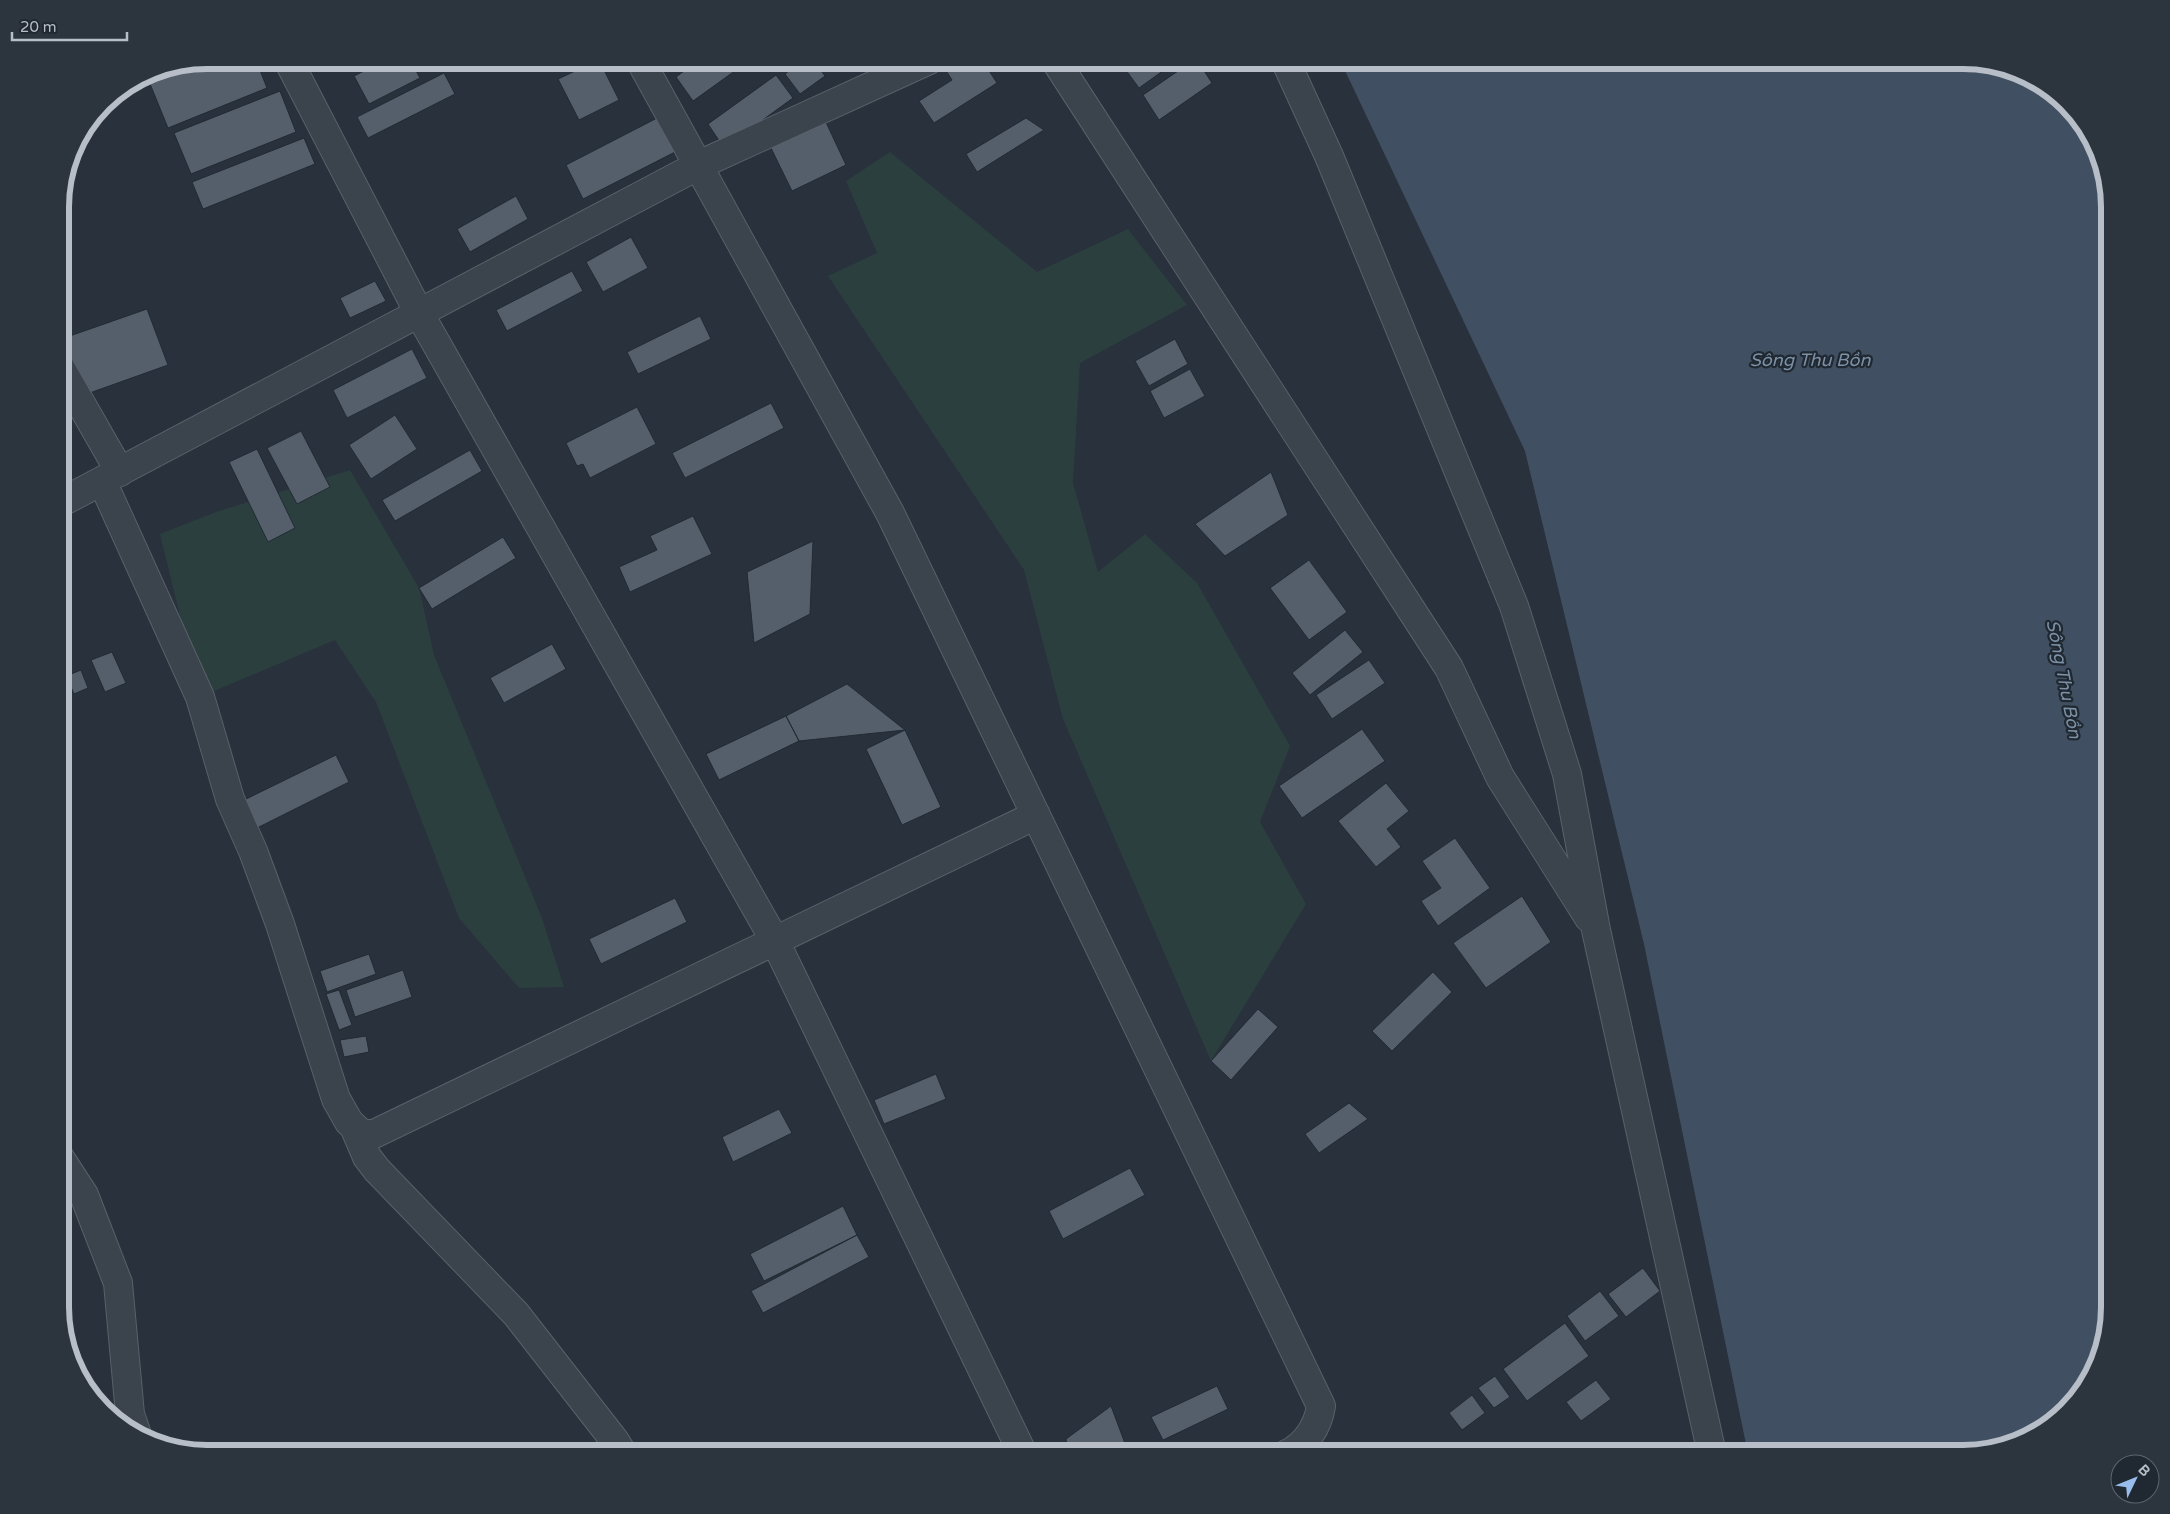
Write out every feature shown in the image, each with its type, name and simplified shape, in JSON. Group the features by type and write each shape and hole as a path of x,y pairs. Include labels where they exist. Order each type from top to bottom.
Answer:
{"street":[{"path":"293,69 419,312 775,941 1019,1445"},
{"path":"645,69 890,513 1321,1406 1314,1429 1300,1445"},
{"path":"69,498 699,165 909,69"},
{"path":"1061,69 1449,668 1500,777 1596,930"},
{"path":"1289,69 1329,156 1514,606 1567,774 1596,930 1710,1445"},
{"path":"69,386 111,477 200,697 230,799 254,851 280,924 336,1099 341,1111 362,1134 374,1134 1036,815"},
{"path":"356,1129 367,1157 376,1170 516,1314 616,1445"},
{"path":"69,1172 84,1195 118,1283 130,1414 133,1424"}],"shaded area":[{"path":"890,152 1037,272 1128,229 1187,305 1080,363 1073,483 1098,572 1145,534 1197,583 1290,746 1260,822 1306,904 1211,1061 1063,719 1024,570 828,276 877,253 846,181"},
{"path":"350,470 419,588 434,655 542,918 564,987 519,988 459,918 376,702 335,640 200,697 160,534 216,512"}],"water":[{"name":"Sông Thu Bồn","path":"1344,69 1982,70 2008,76 2040,92 2067,116 2083,138 2097,171 2101,206 2101,1308 2097,1343 2083,1376 2067,1398 2054,1411 2032,1427 1999,1441 1982,1444 1746,1445 1644,944 1525,451"}],"building":[{"path":"260,69 267,88 168,128 149,81 171,73 188,70"},
{"path":"368,69 415,69 420,78 369,104 354,76"},
{"path":"580,69 604,69 619,100 579,120 558,79"},
{"path":"687,69 737,69 693,101 676,77"},
{"path":"791,69 820,69 825,76 800,94 785,74"},
{"path":"945,69 988,69 997,83 934,123 919,101 952,80"},
{"path":"1125,69 1165,69 1139,88"},
{"path":"1181,69 1203,69 1212,83 1159,120 1143,95"},
{"path":"444,73 455,94 368,138 357,117"},
{"path":"776,75 793,98 724,148 708,124"},
{"path":"280,91 296,132 191,174 174,133"},
{"path":"661,116 679,150 583,199 566,165"},
{"path":"824,118 846,165 792,191 769,144"},
{"path":"1026,118 1044,130 977,172 966,154"},
{"path":"304,138 315,164 203,209 192,182"},
{"path":"516,196 528,219 470,252 457,229"},
{"path":"631,237 648,268 603,292 586,262"},
{"path":"572,271 583,291 507,331 496,310"},
{"path":"375,281 386,301 350,318 340,298"},
{"path":"147,309 168,365 84,395 69,352 69,336"},
{"path":"700,316 711,339 638,374 627,352"},
{"path":"1175,339 1188,364 1149,386 1135,361"},
{"path":"412,349 427,378 347,418 333,390"},
{"path":"1190,369 1205,396 1164,418 1150,391"},
{"path":"771,403 784,428 685,478 672,453"},
{"path":"637,407 656,444 590,478 583,464 577,466 566,443"},
{"path":"395,415 417,449 371,479 349,445"},
{"path":"301,431 330,487 297,504 267,448"},
{"path":"257,449 295,528 268,542 229,462"},
{"path":"470,450 482,471 395,521 382,500"},
{"path":"1271,472 1288,515 1225,556 1195,524"},
{"path":"693,516 712,554 630,592 619,567 657,550 650,536"},
{"path":"503,537 516,558 432,609 419,588"},
{"path":"813,541 810,614 754,643 747,572"},
{"path":"1309,560 1347,612 1309,640 1270,588"},
{"path":"1345,630 1363,652 1310,695 1292,673"},
{"path":"552,644 566,669 504,703 490,678"},
{"path":"112,652 126,683 105,692 91,660"},
{"path":"1369,660 1385,683 1332,719 1316,695"},
{"path":"81,670 88,688 74,694 69,683 69,675"},
{"path":"847,684 905,730 799,741 786,716"},
{"path":"786,716 799,741 719,780 706,754"},
{"path":"1362,729 1385,761 1302,818 1279,786"},
{"path":"905,730 941,807 902,825 866,749"},
{"path":"336,755 349,782 257,828 244,800"},
{"path":"1386,783 1409,811 1387,829 1401,847 1376,867 1338,821"},
{"path":"1455,838 1490,888 1438,926 1421,901 1441,888 1422,861"},
{"path":"1522,896 1551,942 1486,988 1453,943"},
{"path":"675,898 687,922 601,964 589,939"},
{"path":"369,954 376,974 327,992 320,971"},
{"path":"403,970 412,997 355,1017 346,990"},
{"path":"1433,972 1452,992 1392,1051 1372,1031"},
{"path":"339,990 352,1025 339,1030 326,994"},
{"path":"1258,1009 1278,1027 1231,1080 1211,1061"},
{"path":"366,1036 369,1052 344,1057 340,1040"},
{"path":"936,1074 946,1099 884,1124 874,1100"},
{"path":"1349,1103 1368,1119 1319,1153 1305,1134"},
{"path":"779,1109 792,1133 733,1162 722,1137"},
{"path":"1130,1168 1145,1195 1063,1239 1049,1211"},
{"path":"843,1206 857,1235 764,1281 750,1254"},
{"path":"857,1235 869,1257 763,1313 751,1291"},
{"path":"1643,1268 1660,1291 1626,1317 1608,1294"},
{"path":"1600,1291 1619,1316 1585,1341 1567,1316"},
{"path":"1565,1323 1589,1356 1527,1401 1503,1369"},
{"path":"1495,1376 1510,1397 1494,1408 1478,1388"},
{"path":"1596,1380 1611,1399 1581,1421 1566,1402"},
{"path":"1217,1386 1228,1409 1163,1440 1151,1417"},
{"path":"1472,1395 1485,1413 1462,1430 1449,1413"},
{"path":"1111,1406 1126,1445 1067,1445 1066,1439"}]}
